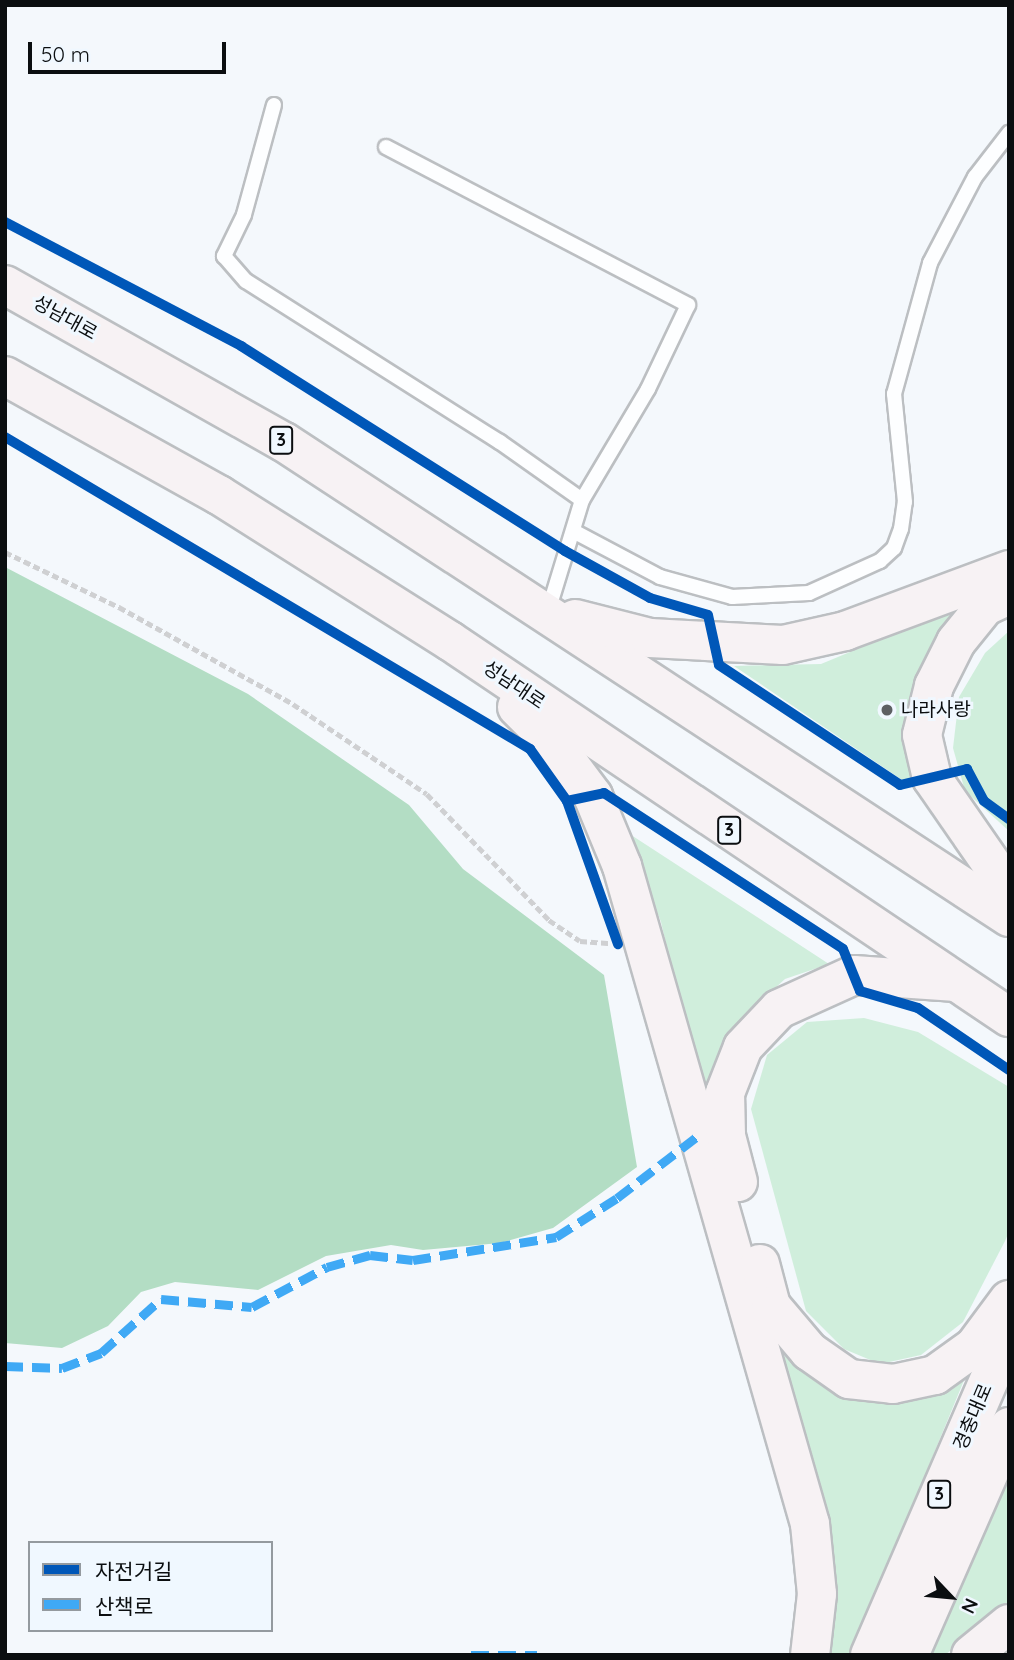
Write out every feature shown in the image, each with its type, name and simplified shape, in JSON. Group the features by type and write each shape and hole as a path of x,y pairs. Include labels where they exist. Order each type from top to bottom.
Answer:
{"main road":[{"name":"성남대로","path":"5,285 284,442 1009,917"},
{"name":"성남대로","path":"5,376 219,495 450,642 1009,1017"},
{"path":"547,612 650,638 783,645 845,631 1009,570"},
{"path":"1009,595 985,606 956,642 934,685 922,735 932,778 1009,889"},
{"path":"450,642 555,745 593,796 622,866 810,1524 817,1594 810,1655"},
{"path":"956,982 854,975 779,1009 743,1047 725,1093 726,1136 771,1306 809,1351 849,1379 893,1384 935,1375 974,1348 1009,1300"},
{"name":"경충대로","path":"870,1655 1009,1334"},
{"name":"경충대로","path":"909,1655 1009,1427"},
{"path":"971,1655 1009,1624"}],"lane":[{"path":"274,105 244,215 224,256 246,281 500,442 582,500"},
{"path":"575,532 660,577 733,597 809,593 880,561 894,548 901,529 905,502 894,394 930,263 975,177 1009,132"},
{"path":"386,147 688,305 648,389 582,500 575,532 547,612"}],"path":[{"path":"5,552 119,607 293,704 427,794 549,919 580,941 618,944 614,931"}],"green space":[{"path":"5,567 248,694 409,805 463,869 604,975 637,1167 553,1228 500,1243 423,1250 391,1245 326,1256 258,1290 175,1282 141,1292 108,1326 62,1348 5,1343"},
{"path":"966,604 917,790 734,666 821,664"},
{"path":"1009,631 1009,831 965,791 953,748 959,697 985,653"},
{"path":"625,831 829,964 785,979 751,1010 711,1117 691,1054 661,922"},
{"path":"864,1018 918,1032 1009,1087 1009,1232 1005,1241 963,1322 921,1355 880,1364 844,1349 806,1311 751,1109 767,1055 807,1022"},
{"path":"773,1342 833,1384 967,1373 851,1655 830,1655 832,1636"},
{"path":"1009,1460 1009,1602 945,1655 928,1655"}],"marked path":[{"path":"5,1366 62,1368 101,1353 161,1299 252,1307 327,1267 370,1255 413,1260 556,1237 617,1198 699,1135"},
{"path":"471,1655 537,1655"}],"cycle path":[{"path":"5,222 241,346 565,551 650,598 708,615 719,665 900,785 967,769 984,801 1009,819"},
{"path":"5,437 530,749 567,801 618,944"},
{"path":"567,801 604,793 843,949 860,991 918,1008 1009,1070"}],"place":[{"name":"나라사랑","path":"887,710"}]}
